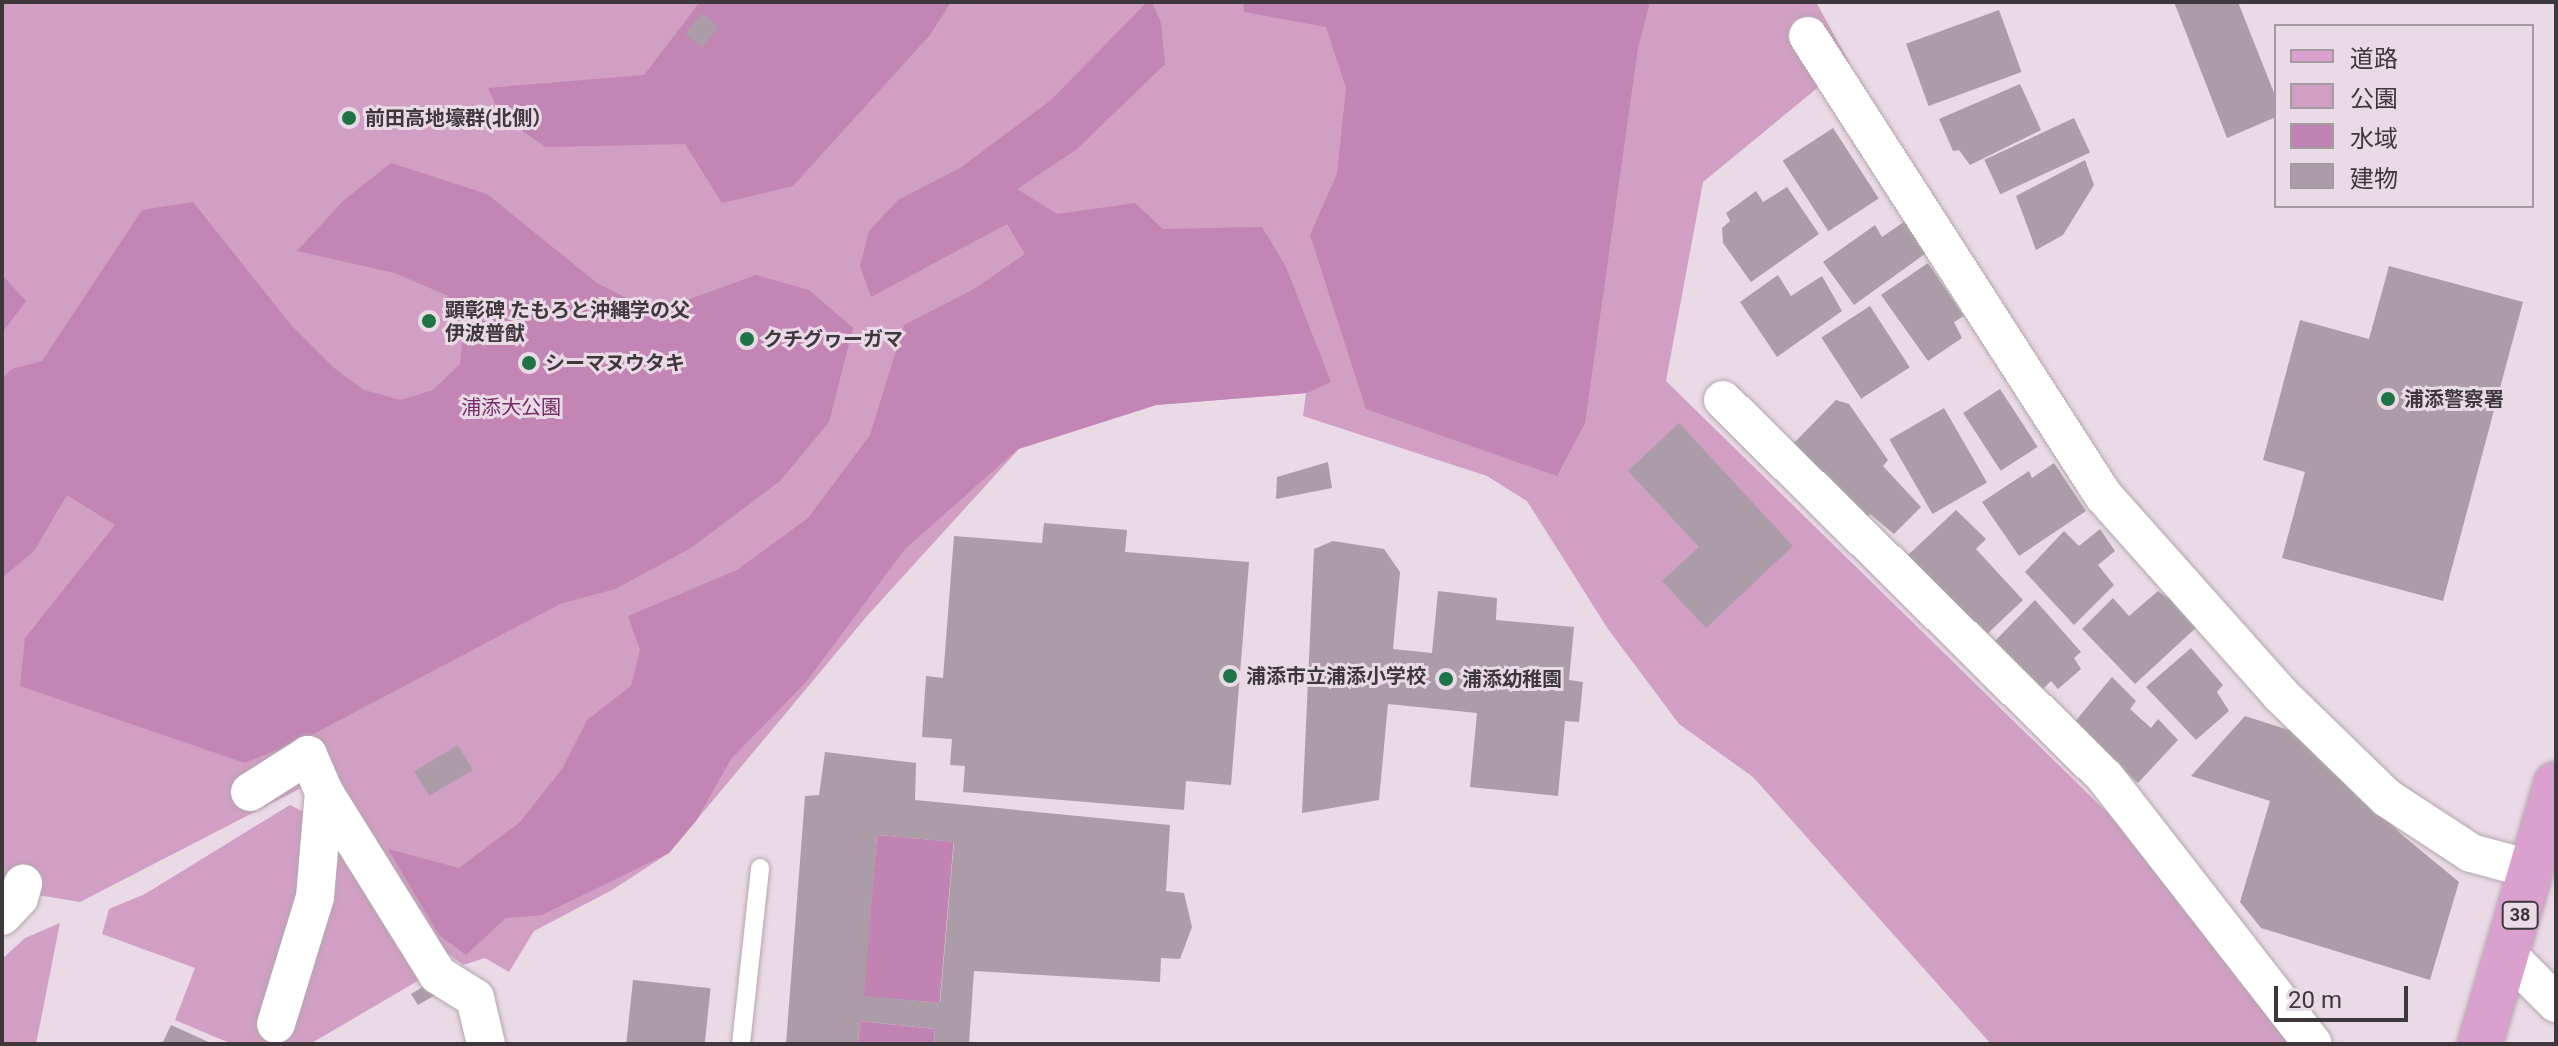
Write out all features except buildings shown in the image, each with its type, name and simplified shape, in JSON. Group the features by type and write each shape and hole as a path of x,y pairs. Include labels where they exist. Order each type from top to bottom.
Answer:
{"main road":[{"name":"38","path":"2480,1044 2534,870 2556,784"}],"street":[{"path":"1808,36 2103,495 2280,694 2387,798 2471,853 2534,870"},
{"path":"1723,400 2105,777 2313,1044"},
{"path":"250,792 308,755 324,792 438,975 475,998 486,1044"},
{"path":"276,1024 315,897 322,858 324,792"},
{"path":"2,916 19,898 23,884"},
{"path":"2508,955 2556,1003"}],"lane":[{"path":"741,1044 760,868"}],"green space":[{"name":"浦添大公園","path":"2,2 1816,2 1849,62 1703,182 1666,381 2121,826 2290,1044 1991,1044 1753,777 1679,724 1608,629 1527,501 1487,476 1303,416 1306,393 1156,405 1019,449 867,616 669,853 612,890 534,931 509,972 485,958 463,965 435,944 334,771 80,902 2,889"},
{"path":"700,2 951,2 930,35 793,186 722,203 685,144 546,147 501,117 488,88 644,75"},
{"path":"1147,2 1152,2 1161,23 1165,64 1076,150 1017,189 1057,214 1135,203 1163,229 1262,227 1286,267 1331,382 1307,393 1156,405 1018,449 905,549 806,682 731,759 696,821 669,853 542,915 506,918 466,955 439,935 388,849 459,868 520,822 562,769 587,720 631,686 640,650 628,616 737,570 808,518 870,435 904,325 974,289 1025,254 1007,224 871,297 860,266 869,231 898,200 960,168 1051,100"},
{"path":"1243,2 1650,2 1638,48 1585,423 1557,476 1366,409 1310,235 1337,174 1346,88 1326,27 1244,12"},
{"path":"391,163 487,194 597,283 654,312 756,275 809,290 853,328 829,422 780,481 691,548 615,589 560,604 302,740 245,763 20,686 25,638 115,525 67,495 34,551 2,578 2,380 11,369 42,361 142,210 193,202 292,326 334,368 364,390 401,400 433,390 460,364 463,334 448,296 395,273 297,251 343,201"},
{"path":"2,275 26,301 2,333"},
{"path":"290,805 332,826 426,976 310,1044 232,1044 175,1020 195,968 102,934 109,909 145,894"},
{"path":"60,923 36,1044 2,1044 2,959 25,938"}],"water":[{"path":"877,835 954,842 940,1003 863,996"},
{"path":"860,1021 935,1029 934,1044 858,1044"}],"place":[{"name":"前田高地壕群(北側）","path":"349,118"},
{"name":"顕彰碑 たもろと沖縄学の父 伊波普猷","path":"429,321"},
{"name":"クチグヮーガマ","path":"747,339"},
{"name":"シーマヌウタキ","path":"529,363"},
{"name":"浦添警察署","path":"2388,399"},
{"name":"浦添市立浦添小学校","path":"1230,676"},
{"name":"浦添幼稚園","path":"1446,679"}]}
